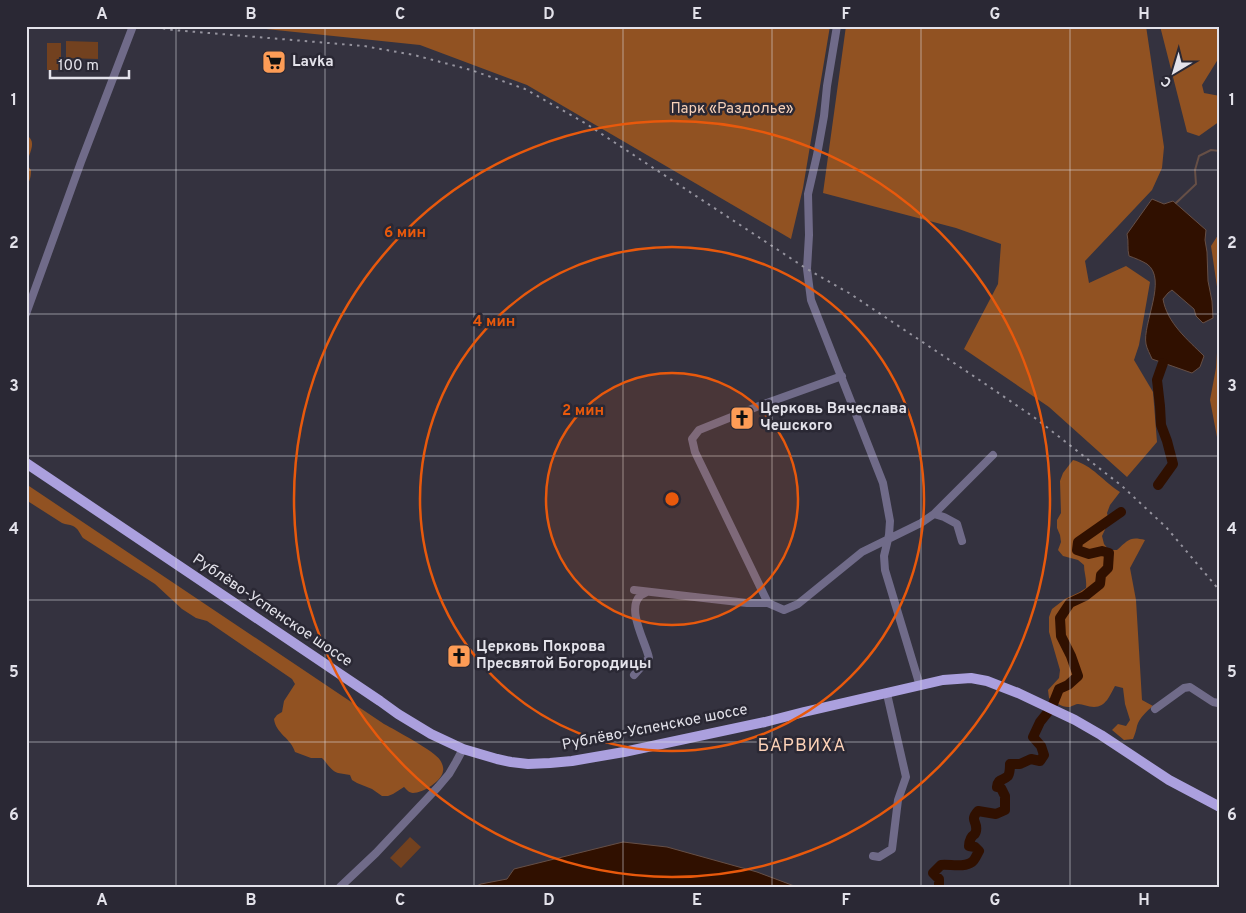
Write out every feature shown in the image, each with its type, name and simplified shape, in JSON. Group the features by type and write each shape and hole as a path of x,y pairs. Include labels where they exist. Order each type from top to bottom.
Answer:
{"main road":[{"name":"Рублёво-Успенское шоссе","path":"26,463 398,714 430,734 462,749 497,759 528,764 572,761 765,722 948,680 971,678 987,681 1018,693 1075,720 1168,780 1220,807"}],"street":[{"path":"26,314 133,26"},
{"path":"837,26 824,116 808,194 809,234 807,269 812,300 883,483 890,521 884,556 885,570 920,686"},
{"path":"768,603 695,452 692,439 699,430 842,376"},
{"path":"634,590 768,603 784,610 798,604 862,552 921,523 934,514 993,455"},
{"path":"934,514 957,524 962,541"},
{"path":"634,674 649,658 647,648 637,626 635,604 640,595 649,592"},
{"path":"1155,709 1184,688 1190,687 1213,702 1220,701"},
{"path":"873,856 880,857 892,849 898,800 906,777 886,694"},
{"path":"340,887 430,797 449,774 462,749"}],"shaded area":[{"path":"66,41 98,42 98,59 66,58"},
{"path":"47,43 61,43 61,70 47,70"},
{"path":"1152,199 1164,204 1173,201 1206,230 1208,281 1213,318 1203,323 1196,316 1194,309 1172,290 1163,299 1165,308 1174,323 1204,356 1200,367 1192,373 1152,359 1146,344 1147,325 1155,291 1155,280 1153,271 1147,264 1129,256 1127,234"},
{"path":"410,837 421,847 401,868 390,858"},
{"path":"623,842 667,847 757,872 797,887 474,887 507,879 514,869"}],"green space":[{"name":"Парк «Раздолье»","path":"238,26 830,26 803,188 791,239 527,85 420,45"},
{"path":"846,26 1146,26 1164,147 1162,168 1152,190 1085,261 1089,283 1126,266 1150,282 1139,345 1134,360 1153,392 1157,442 1127,477 1049,407 964,349 998,284 1001,244 956,228 823,193"},
{"path":"1160,26 1220,26 1220,56 1202,85 1204,93 1220,96 1220,121 1199,136 1187,132"},
{"path":"26,135 32,141 32,145 27,161 31,175 26,187"},
{"path":"1220,232 1220,307 1211,246"},
{"path":"1220,307 1220,453 1210,400 1216,368"},
{"path":"1073,460 1092,470 1120,492 1110,505 1107,513 1109,521 1102,536 1104,544 1109,550 1117,550 1132,539 1145,540 1130,568 1136,600 1142,700 1153,706 1138,723 1133,739 1124,740 1112,730 1118,724 1126,726 1130,720 1123,688 1115,686 1102,705 1092,707 1078,704 1064,707 1049,698 1048,690 1059,678 1060,670 1049,632 1049,617 1052,609 1065,599 1086,588 1084,565 1078,560 1063,556 1058,550 1061,542 1057,528 1057,520 1061,513 1060,481 1063,473"},
{"path":"26,484 384,724 437,756 443,766 442,775 431,786 422,791 413,793 404,787 393,794 382,796 352,780 350,775 331,769 322,758 311,758 295,752 278,729 274,719 282,712 284,701 295,684 292,679 207,621 196,618 182,609 155,584 83,538 75,527 62,523 26,500"}],"waterway":[{"path":"1176,203 1196,184 1195,170 1199,156 1211,150 1220,151"},
{"path":"1158,485 1173,464 1161,425 1157,380 1163,363"},
{"path":"1053,704 1059,689 1068,685 1078,676 1061,636 1060,618 1070,603 1085,596 1100,584 1101,575 1108,568 1109,553 1102,551 1089,554 1077,550 1078,542 1121,512"},
{"path":"939,887 939,879 933,873 941,865 969,864 974,860 979,851 975,847 969,846 971,838 976,833 975,814 978,811 996,814 1005,810 1005,796 1001,788 997,787 1000,781 1008,776 1010,764 1020,764 1031,759 1040,761 1044,755 1041,746 1033,737 1040,722 1048,712"}],"railway":[{"path":"148,26 173,30 364,46 414,55 471,70 525,89 585,123 807,269 849,293 1035,418 1122,486 1166,527 1220,591"}],"place":[{"name":"Lavka","path":"274,62"},
{"name":"Церковь Вячеслава Чешского","path":"742,418"},
{"name":"Церковь Покрова Пресвятой Богородицы","path":"459,656"}],"district":[{"name":"БАРВИХА","path":"802,746"}]}
